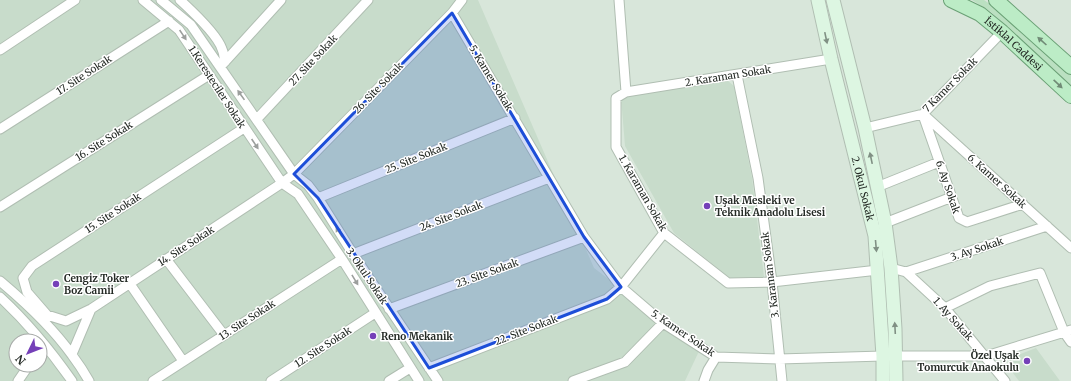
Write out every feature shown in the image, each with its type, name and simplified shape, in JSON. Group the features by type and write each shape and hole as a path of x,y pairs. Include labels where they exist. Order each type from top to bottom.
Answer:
{"main road":[{"name":"İstiklal Caddesi","path":"951,0 980,14 1002,32 1071,96"},
{"name":"İstiklal Caddesi","path":"996,0 1071,67"}],"street":[{"path":"0,50 75,0"},
{"name":"1.Keresteciler Sokak","path":"143,0 179,30 282,183"},
{"name":"1.Keresteciler Sokak","path":"161,0 192,26 223,64 257,119 294,174"},
{"path":"180,0 190,3 222,48 223,64"},
{"path":"223,64 281,0"},
{"name":"27. Site Sokak","path":"257,119 368,0"},
{"name":"26. Site Sokak","path":"282,183 294,174 452,13 462,0"},
{"path":"619,0 626,92"},
{"name":"2. Okul Sokak","path":"818,0 831,59 875,236 885,269"},
{"name":"2. Okul Sokak","path":"833,0 865,128 885,223 885,269 890,356 896,381"},
{"name":"5. Kamer Sokak","path":"452,13 584,237 621,287 663,322 716,357 779,359 890,356 986,356 1067,331"},
{"name":"17. Site Sokak","path":"0,129 169,21"},
{"name":"7 Kamer Sokak","path":"865,128 923,114 1002,32"},
{"path":"831,59 846,56"},
{"name":"2. Karaman Sokak","path":"626,92 831,59"},
{"name":"16. Site Sokak","path":"0,206 209,75"},
{"name":"3. Karaman Sokak","path":"737,75 758,178 772,282 782,381"},
{"name":"1. Karaman Sokak","path":"626,92 616,98 616,147 664,233 728,283 772,282 885,269"},
{"name":"6. Ay Sokak","path":"923,114 959,218 967,222 1023,204"},
{"name":"6. Kamer Sokak","path":"923,114 1071,248"},
{"name":"25. Site Sokak","path":"318,198 514,118"},
{"name":"15. Site Sokak","path":"47,315 27,292 23,278 32,266 244,128"},
{"path":"877,187 939,162"},
{"name":"3. Okul Sokak","path":"294,174 308,185 318,198 352,254 438,381"},
{"name":"24. Site Sokak","path":"352,254 549,178"},
{"name":"3. Okul Sokak","path":"282,183 298,194 342,259 418,381"},
{"name":"14. Site Sokak","path":"47,315 66,321 91,309 282,183"},
{"path":"885,223 952,197"},
{"name":"3. Ay Sokak","path":"906,272 1047,226"},
{"name":"22. Site Sokak","path":"429,368 607,299 621,287 664,233"},
{"name":"23. Site Sokak","path":"390,309 584,237"},
{"path":"166,259 224,335"},
{"name":"13. Site Sokak","path":"153,381 342,259"},
{"name":"1. Ay Sokak","path":"885,269 906,272 945,308 1006,381"},
{"path":"945,308 990,286 1040,273 1071,342"},
{"path":"0,281 22,300 46,325 72,354 90,381"},
{"path":"130,284 184,361"},
{"path":"0,297 14,310 31,333"},
{"path":"72,354 91,309"},
{"name":"12. Site Sokak","path":"271,381 375,313"},
{"path":"46,325 47,315"},
{"path":"573,381 626,362 663,322"},
{"path":"48,353 59,363 72,381"},
{"name":"2. Okul Sokak","path":"883,381 890,356"},
{"path":"704,381 708,370 716,357"},
{"path":"390,381 410,368"}],"highlighted area":[{"path":"452,13 584,237 621,287 607,299 429,368 318,198 294,174"}],"shaded area":[{"path":"0,0 478,0 594,268 700,349 685,381 0,381"},
{"name":"Uşak Mesleki ve Teknik Anadolu Lisesi","path":"728,81 734,86 752,178 764,277 730,278 674,233 625,146 621,97"},
{"name":"Özel Uşak Tomurcuk Anaokulu","path":"1036,348 1060,381 1019,381 1007,365 1010,358"}],"green space":[{"path":"972,0 984,0 993,6 1071,74 1071,85 991,12"}],"place":[{"name":"Uşak Mesleki ve Teknik Anadolu Lisesi","path":"707,206"},
{"name":"Cengiz Toker Boz Camii","path":"56,284"},
{"name":"Reno Mekanik","path":"373,336"},
{"name":"Özel Uşak Tomurcuk Anaokulu","path":"1027,361"}]}
